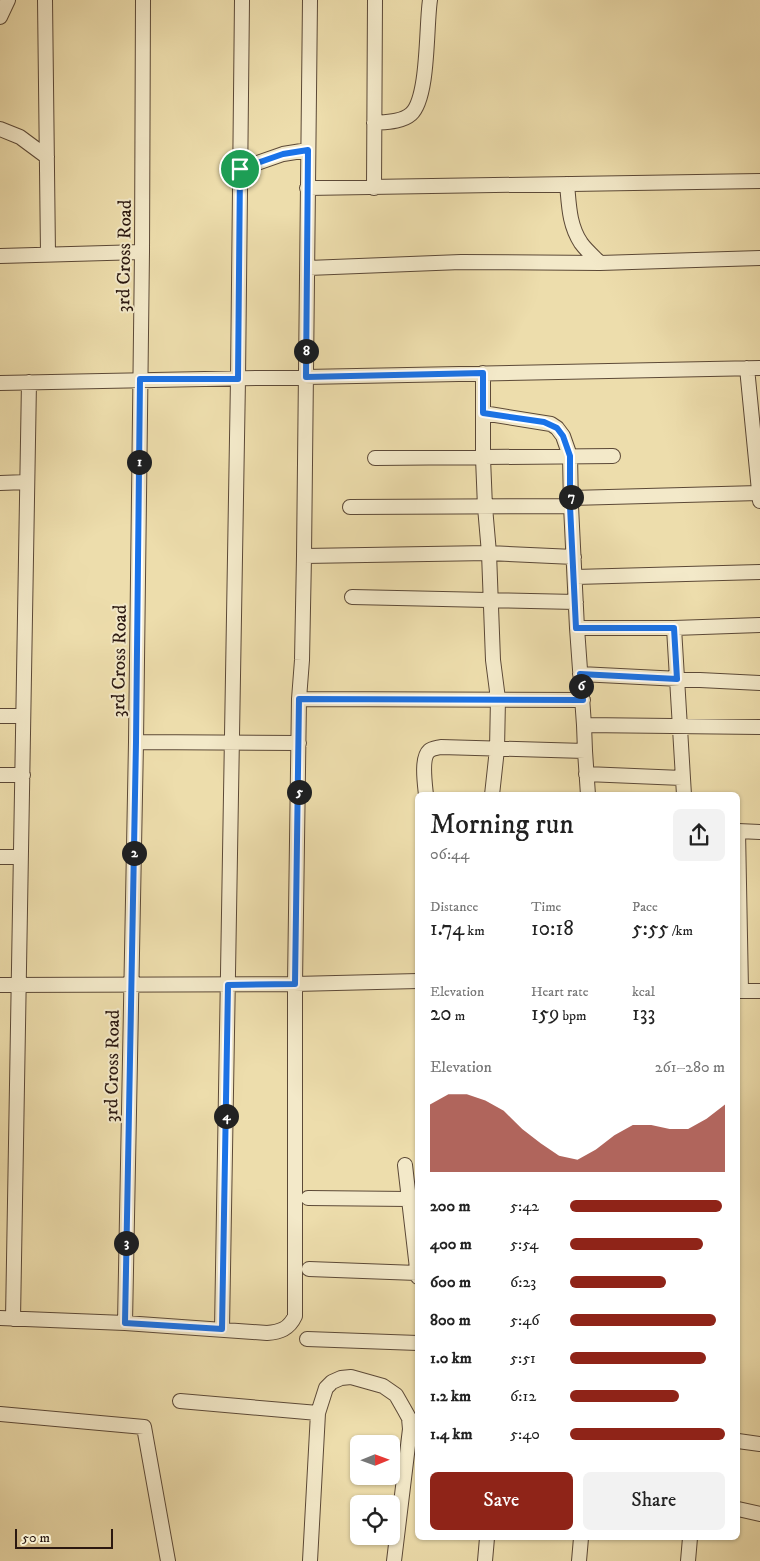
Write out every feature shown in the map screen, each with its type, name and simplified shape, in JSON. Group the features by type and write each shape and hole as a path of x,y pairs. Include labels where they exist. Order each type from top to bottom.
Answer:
{"street":[{"path":"0,17 8,0"},
{"path":"45,0 48,254"},
{"name":"3rd Cross Road","path":"125,1323 136,742 143,0"},
{"path":"222,1329 238,379 242,0"},
{"path":"29,382 18,985 6,1318 125,1323 267,1333 277,1332 285,1329 292,1323 295,1316 295,984 300,743 299,699 302,660 304,556 310,0"},
{"path":"374,188 375,0"},
{"path":"374,123 399,120 410,115 416,108 423,88 430,0"},
{"path":"0,129 20,137 46,157"},
{"path":"240,169 283,154 308,150"},
{"path":"307,188 760,181"},
{"path":"567,184 573,228 581,243 600,264"},
{"path":"0,256 142,252"},
{"path":"308,268 461,262 600,264 760,258"},
{"path":"0,383 754,368 760,497 484,506 350,506"},
{"path":"483,373 484,506 498,700 492,792"},
{"path":"483,413 551,424 563,436 570,456 576,628 583,700 584,751 588,792"},
{"path":"375,458 613,456"},
{"path":"0,482 27,482"},
{"path":"304,556 488,553 574,557"},
{"path":"575,577 760,572"},
{"path":"352,597 576,602"},
{"path":"576,628 674,628 760,625"},
{"path":"674,628 684,792"},
{"path":"580,674 760,683"},
{"path":"299,699 583,700"},
{"path":"0,716 23,716"},
{"path":"584,724 760,727"},
{"path":"136,742 300,743"},
{"path":"426,792 424,762 426,754 441,747 584,751"},
{"path":"0,775 22,774"},
{"path":"586,774 682,778"},
{"path":"740,831 760,832"},
{"path":"0,858 20,858"},
{"path":"0,985 228,985 415,981"},
{"path":"740,990 760,991"},
{"path":"405,1165 415,1254"},
{"path":"308,1198 409,1199"},
{"path":"309,1269 415,1273"},
{"path":"307,1339 415,1343"},
{"path":"310,1561 318,1413 326,1388 332,1382 341,1378 351,1377 383,1386 396,1395 414,1429 394,1561"},
{"path":"180,1401 318,1413"},
{"path":"0,1414 144,1427 168,1561"},
{"path":"740,1441 760,1444"},
{"path":"740,1509 760,1514"},
{"path":"485,1561 486,1540"},
{"path":"579,1561 581,1540"},
{"path":"688,1561 690,1540"}],"route":[{"path":"308,150 306,377 483,373 483,413 544,422 557,428 563,436 570,456 570,506 576,628 674,628 677,679 580,674 583,700 299,699 300,743 295,984 228,985 222,1329 125,1323 125,1294 136,742 140,379 238,379 240,169 283,154 308,150"}]}
